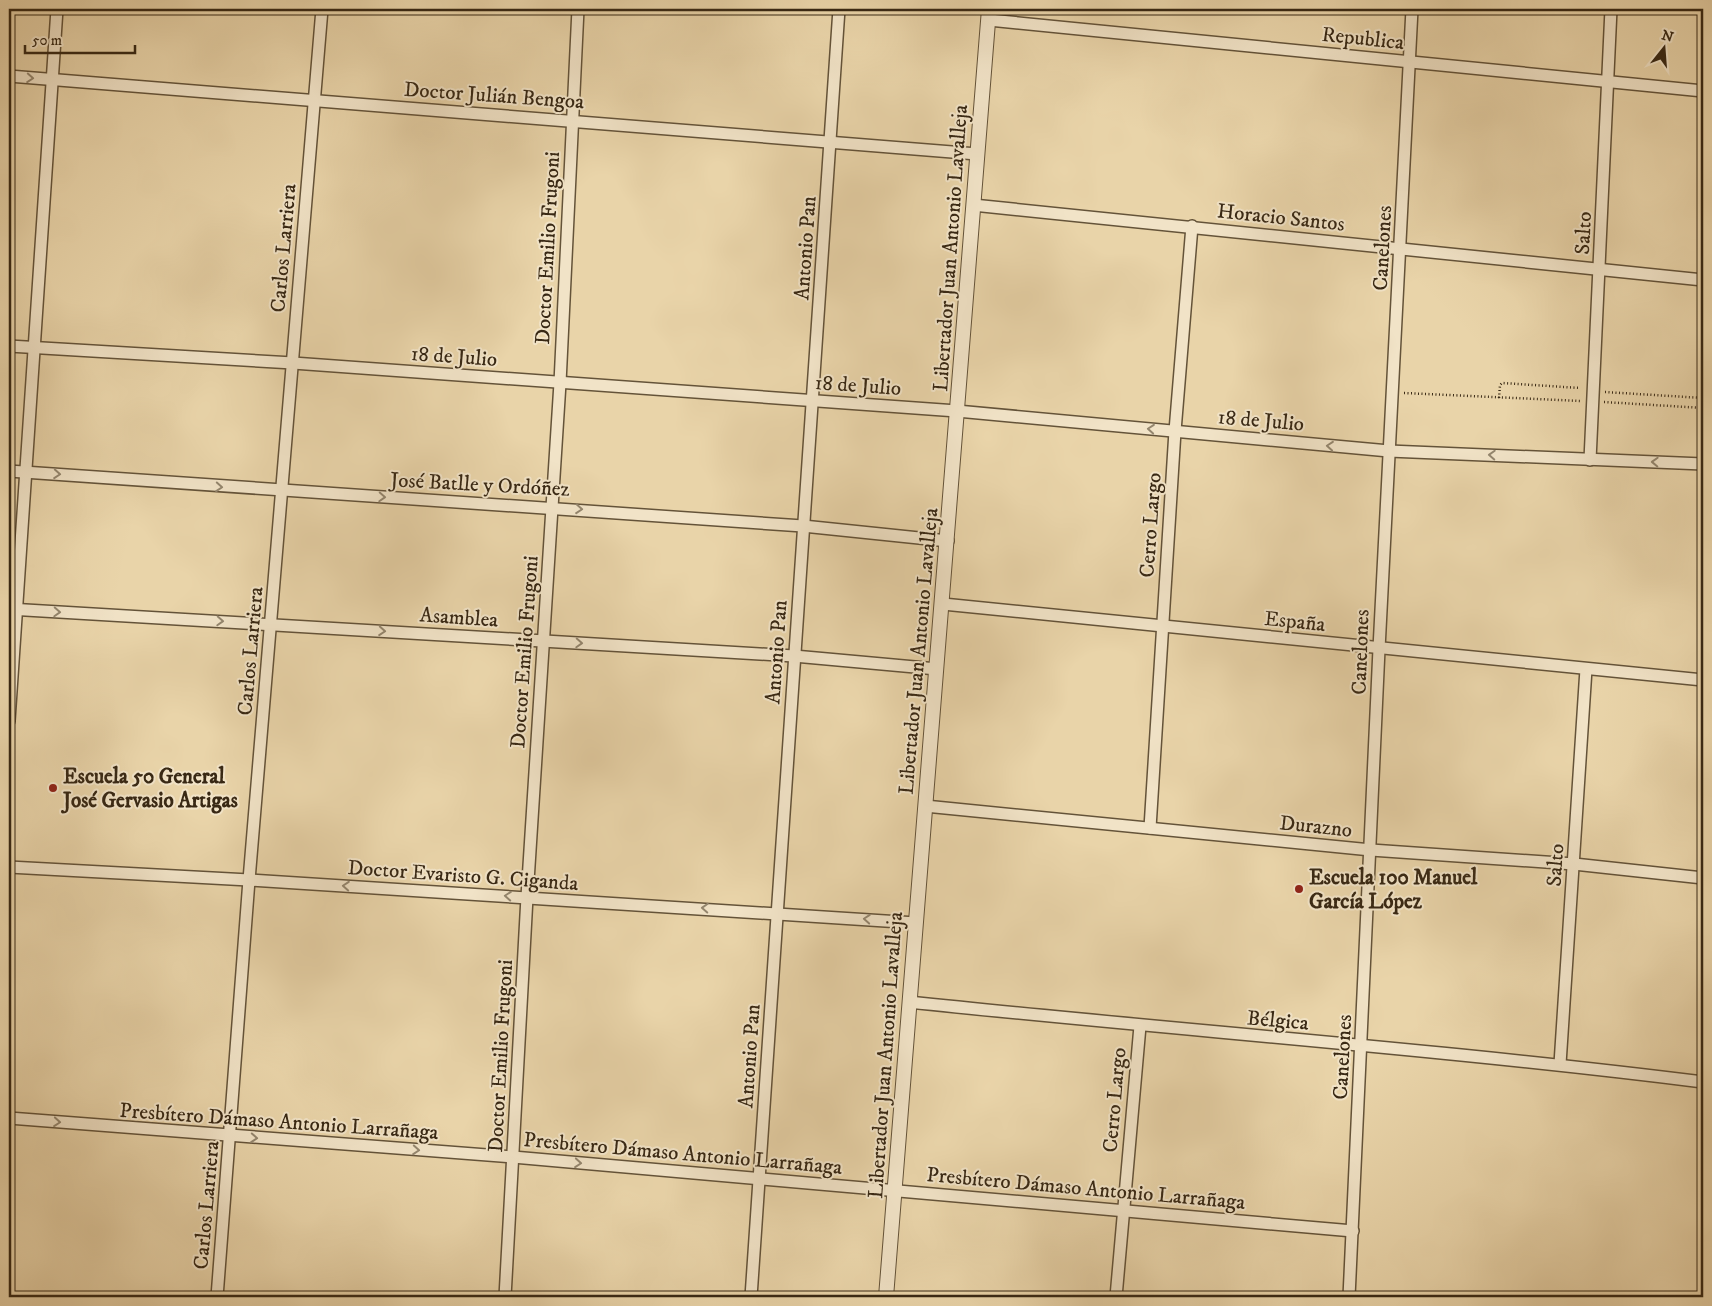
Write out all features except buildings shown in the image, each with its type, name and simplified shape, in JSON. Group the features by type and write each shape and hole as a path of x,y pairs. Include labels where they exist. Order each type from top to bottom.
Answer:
{"street":[{"path":"9,721 13,609 26,472 57,9"},
{"name":"Carlos Larriera","path":"217,1297 249,880 272,624 322,9"},
{"name":"Doctor Emilio Frugoni","path":"505,1297 527,897 560,383 578,9"},
{"name":"Antonio Pan","path":"751,1297 803,526 814,400 839,9"},
{"name":"Canelones","path":"1349,1297 1379,649 1412,9"},
{"name":"Salto","path":"1590,460 1611,9"},
{"name":"Republica","path":"989,14 1608,83 1703,91"},
{"name":"Libertador Juan Antonio Lavalleja","path":"886,1297 989,14"},
{"name":"Doctor Julián Bengoa","path":"9,76 977,154"},
{"name":"Horacio Santos","path":"973,205 1703,280"},
{"name":"Cerro Largo","path":"1150,828 1175,431 1192,226"},
{"name":"18 de Julio","path":"9,346 292,363 814,400 958,411 1389,451 1703,464"},
{"name":"José Batlle y Ordóñez","path":"9,471 283,491 552,507 803,526 948,541"},
{"name":"España","path":"943,604 1703,680"},
{"name":"Asamblea","path":"13,609 794,656 937,669"},
{"name":"Salto","path":"1560,1064 1586,669"},
{"name":"Durazno","path":"925,806 1371,850 1574,864 1703,878"},
{"name":"Doctor Evaristo G. Ciganda","path":"9,867 527,897 916,923"},
{"name":"Bélgica","path":"909,1002 1140,1026 1560,1064 1703,1082"},
{"name":"Cerro Largo","path":"1116,1297 1140,1026"},
{"name":"Presbítero Dámaso Antonio Larrañaga","path":"9,1118 895,1190 1353,1231"}],"path":[{"path":"1393,393 1499,398"}],"place":[{"name":"Escuela 50 General José Gervasio Artigas","path":"53,788"},
{"name":"Escuela 100 Manuel García López","path":"1299,889"}]}
